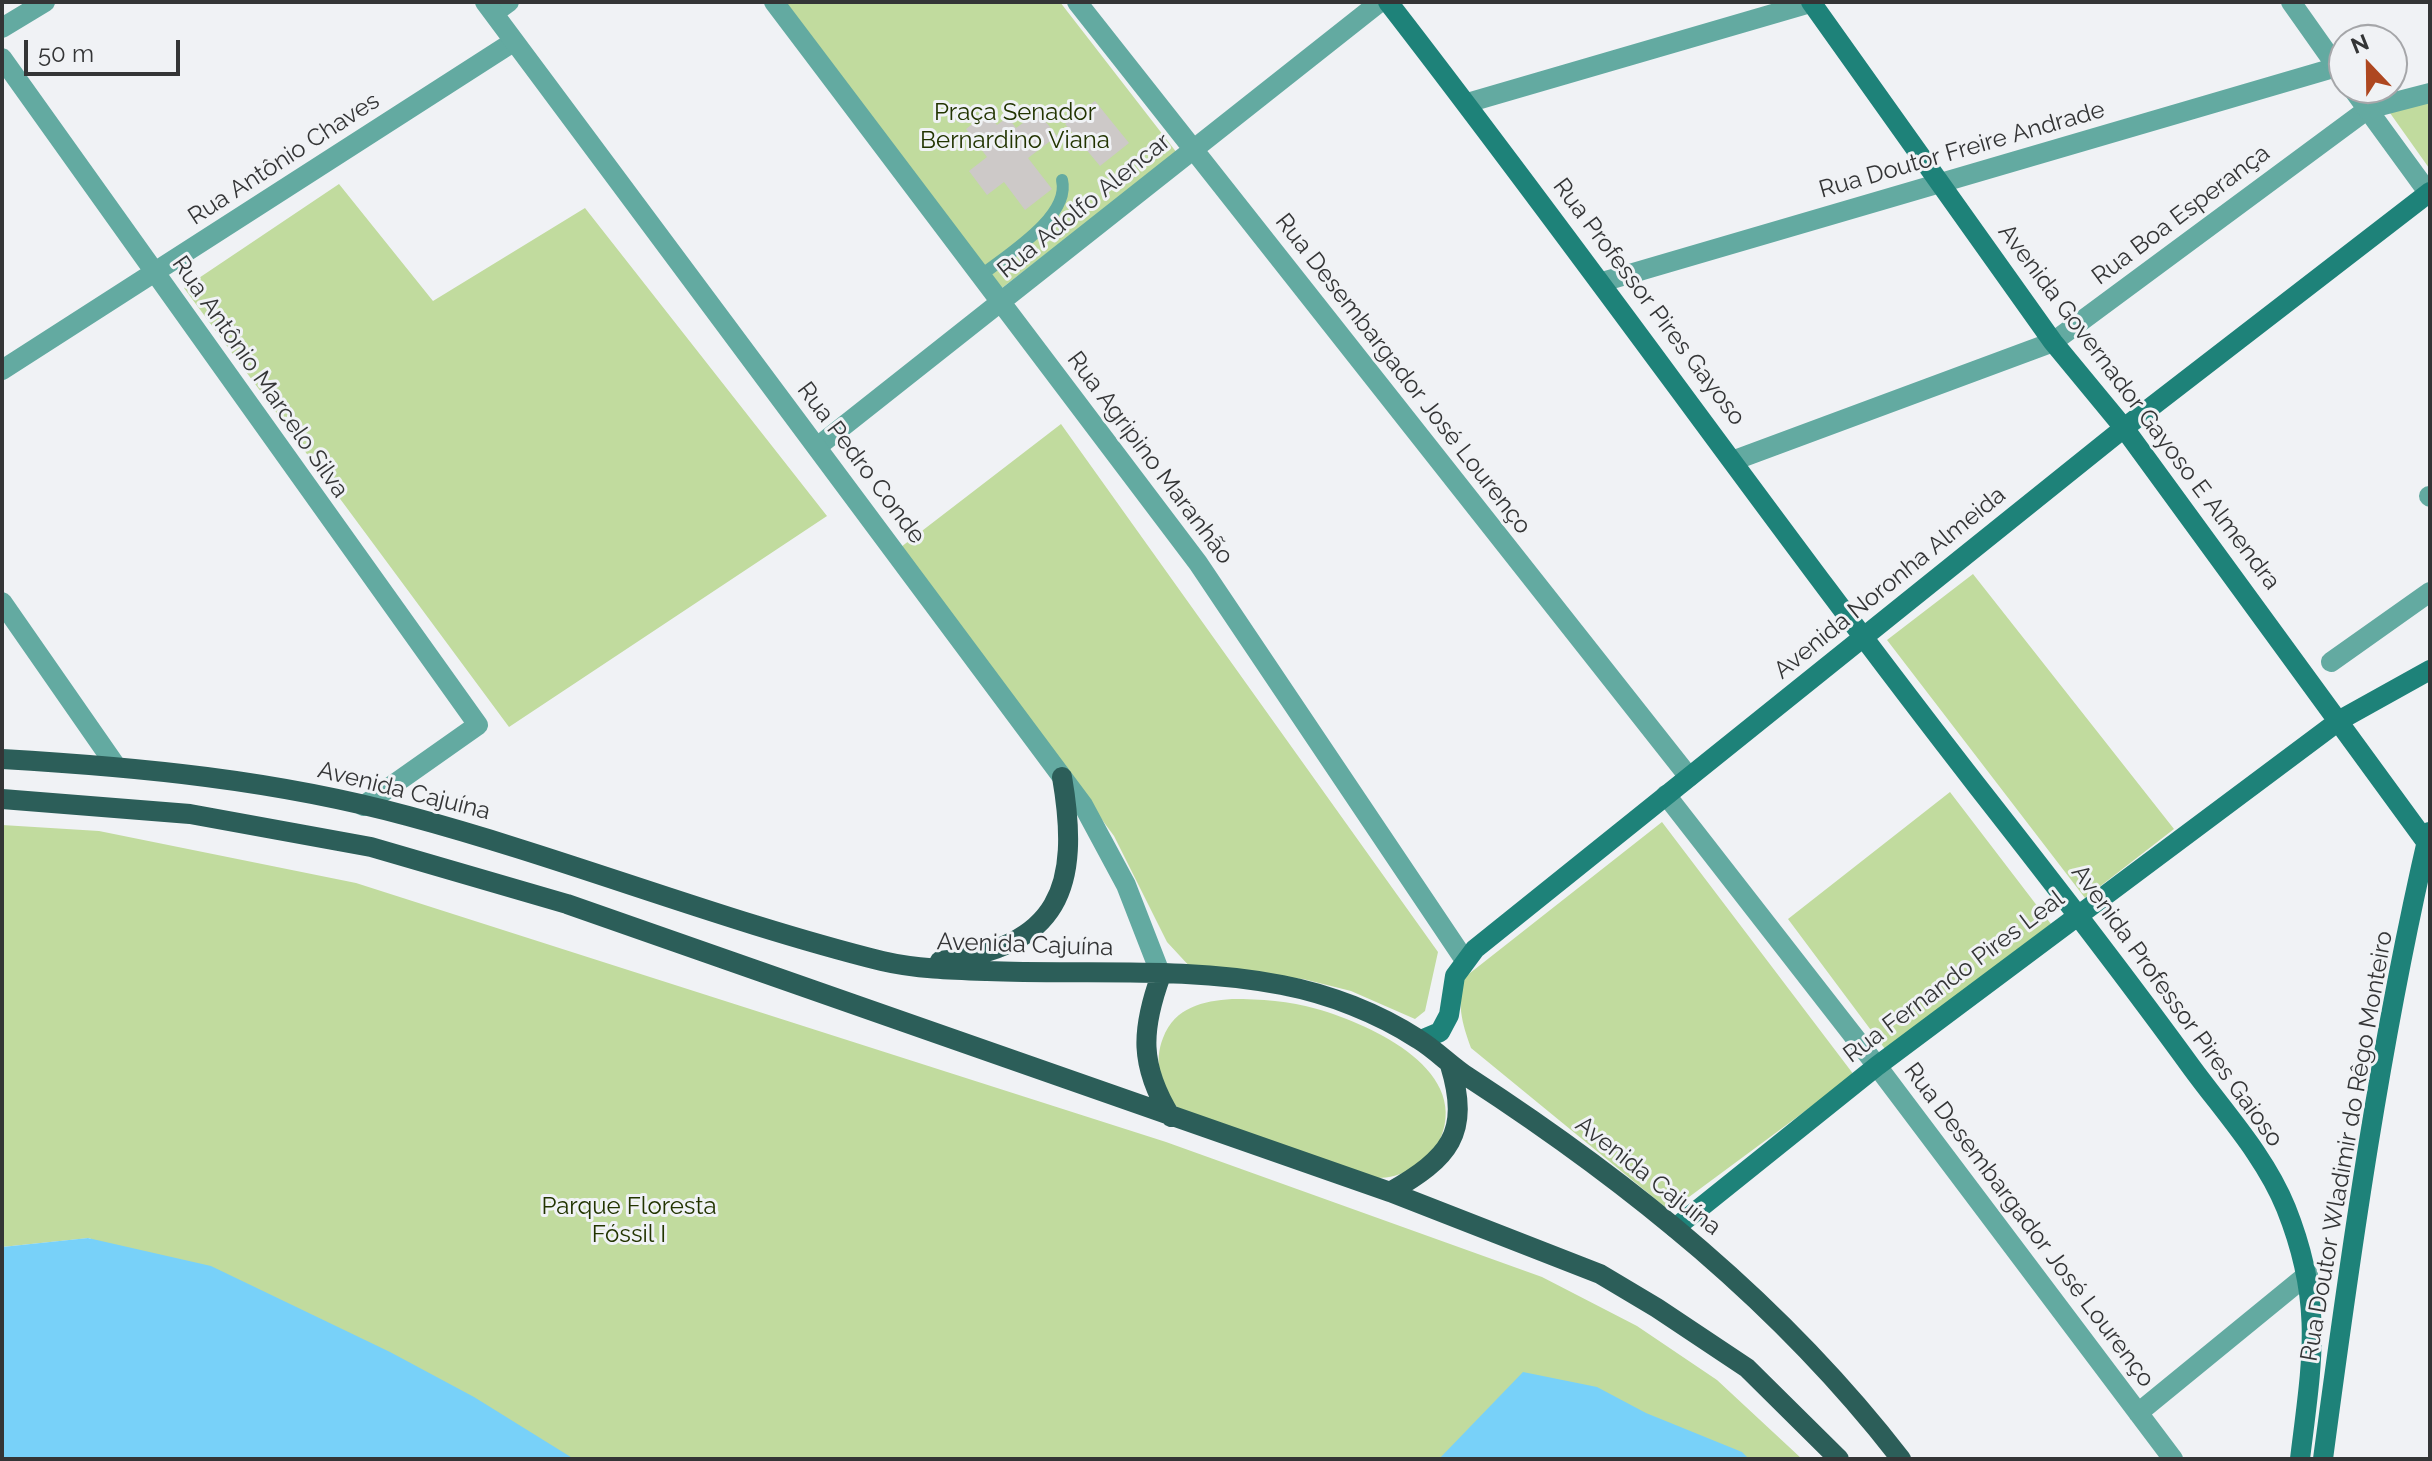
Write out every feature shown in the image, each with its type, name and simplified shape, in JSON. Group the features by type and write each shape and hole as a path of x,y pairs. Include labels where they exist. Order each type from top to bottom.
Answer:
{"main road":[{"name":"Rua Professor Pires Gayoso","path":"1388,2 1602,282 1864,636"},
{"name":"Avenida Governador Gayoso E Almendra","path":"1812,2 2053,342 2124,428 2428,836"},
{"name":"Avenida Noronha Almeida","path":"1464,959 2124,428 2429,193"},
{"name":"Avenida Professor Pires Gaioso","path":"1864,636 2080,915 2256,1155 2284,1202 2308,1274 2314,1338 2300,1459"},
{"name":"Rua Fernando Pires Leal","path":"1675,1228 1877,1066 2340,720 2430,670"},
{"name":"Avenida Cajuína","path":"2,759 116,766 249,781 363,806 481,837 901,965 952,970 1223,975 1287,985 1360,1007 1421,1040 1450,1065 1590,1162 1675,1228 1781,1319 1901,1459"},
{"path":"901,965 989,951 1012,943 1044,920 1060,893 1068,864 1070,823 1062,777"},
{"path":"2,799 190,814 371,847 567,904 1390,1192 1600,1274 1747,1368 1839,1459"},
{"name":"Rua Doutor Wladimir do Rêgo Monteiro","path":"2323,1459 2345,1299 2385,1056 2428,836"},
{"path":"1421,1040 1440,1032 1449,1015 1455,976 1464,959"},
{"path":"1161,975 1146,1015 1147,1053 1154,1085 1171,1117"},
{"path":"1390,1192 1423,1173 1453,1140 1460,1112 1450,1065"}],"street":[{"path":"2,28 45,2"},
{"name":"Rua Agripino Maranhão","path":"774,2 1198,563 1464,959"},
{"name":"Rua Desembargador José Lourenço","path":"1077,2 1689,777"},
{"name":"Rua Adolfo Alencar","path":"817,447 1001,305 1380,2"},
{"path":"1467,103 1812,2"},
{"path":"2291,2 2328,55"},
{"name":"Rua Pedro Conde","path":"496,6 513,42 1062,777 1101,835 1126,885 1161,975"},
{"name":"Rua Antônio Chaves","path":"2,370 513,42"},
{"name":"Rua Antônio Marcelo Silva","path":"2,58 478,725 363,806"},
{"name":"Rua Doutor Freire Andrade","path":"1602,282 1939,183 2328,75"},
{"name":"Rua Boa Esperança","path":"1735,460 2053,342 2368,109 2430,93"},
{"path":"2364,104 2429,193"},
{"path":"2331,662 2430,592"},
{"path":"2,602 116,766"},
{"name":"Rua Desembargador José Lourenço","path":"1666,795 1877,1066 2173,1459"},
{"path":"2138,1413 2308,1274"}],"lane":[{"path":"979,277 1051,218 1064,188 1062,180"}],"green space":[{"name":"Praça Senador Bernardino Viana","path":"781,2 1060,2 1177,153 998,291"},
{"path":"2430,101 2430,167 2429,168 2390,113"},
{"path":"339,184 433,301 585,208 827,516 509,727 184,288"},
{"path":"1061,424 1438,952 1425,1011 1415,1019 1351,991 1303,979 1192,969 1167,942 1114,836 901,547"},
{"path":"1973,574 2174,829 2085,898 1887,640"},
{"path":"1950,792 2051,924 1885,1049 1788,919"},
{"path":"1662,822 1854,1075 1670,1211 1471,1048 1461,1004 1465,977"},
{"name":"Parque Floresta Fóssil I","path":"2,825 99,831 356,883 1166,1142 1542,1277 1637,1326 1717,1380 1802,1459 565,1459 89,1238 2,1247"},
{"path":"1232,999 1296,1004 1340,1016 1390,1040 1412,1056 1431,1074 1443,1095 1446,1118 1433,1151 1412,1169 1395,1176 1377,1178 1210,1123 1176,1106 1160,1074 1160,1046 1168,1028 1191,1008"}],"water":[{"path":"88,1238 211,1266 390,1352 474,1397 574,1459 2,1459 2,1247"},
{"path":"1523,1372 1597,1387 1646,1413 1742,1452 1749,1459 1439,1459"}],"building":[{"path":"1095,101 1129,143 1100,166 1065,124"},
{"path":"1038,112 1057,136 1028,158 1052,189 1025,210 1004,182 987,195 969,171 987,157 966,129 987,113 997,125 1008,117 1016,128"}]}
